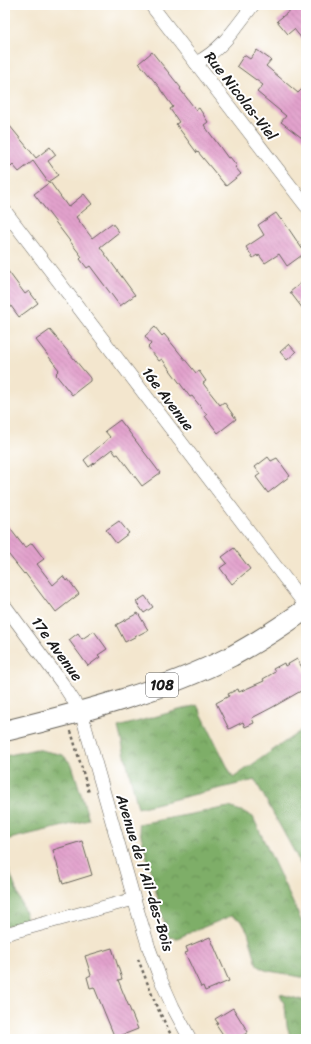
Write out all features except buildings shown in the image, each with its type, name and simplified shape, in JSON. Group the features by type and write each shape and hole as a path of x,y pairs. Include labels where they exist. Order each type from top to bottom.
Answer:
{"main road":[{"name":"108","path":"5,731 81,712 152,689 207,668 257,642 306,607"}],"street":[{"name":"Rue Nicolas-Viel","path":"152,5 306,206"},
{"path":"196,63 219,48 227,40 253,5"},
{"name":"16e Avenue","path":"5,211 306,607"},
{"name":"17e Avenue","path":"5,606 62,683 81,712"},
{"name":"Avenue de l'Ail-des-Bois","path":"81,712 134,899 160,978 186,1038"},
{"path":"5,934 134,899"}],"green space":[{"path":"197,705 233,778 306,727 306,876 255,780 138,808 118,727"},
{"path":"36,749 63,755 72,765 89,820 5,840 5,756"},
{"path":"229,807 253,817 306,931 306,978 265,970 257,965 248,932 241,920 231,916 177,938 168,937 138,824"},
{"path":"5,860 28,921 5,926"},
{"path":"280,994 306,1001 306,1039 291,1039 287,1026 285,1006"}]}
